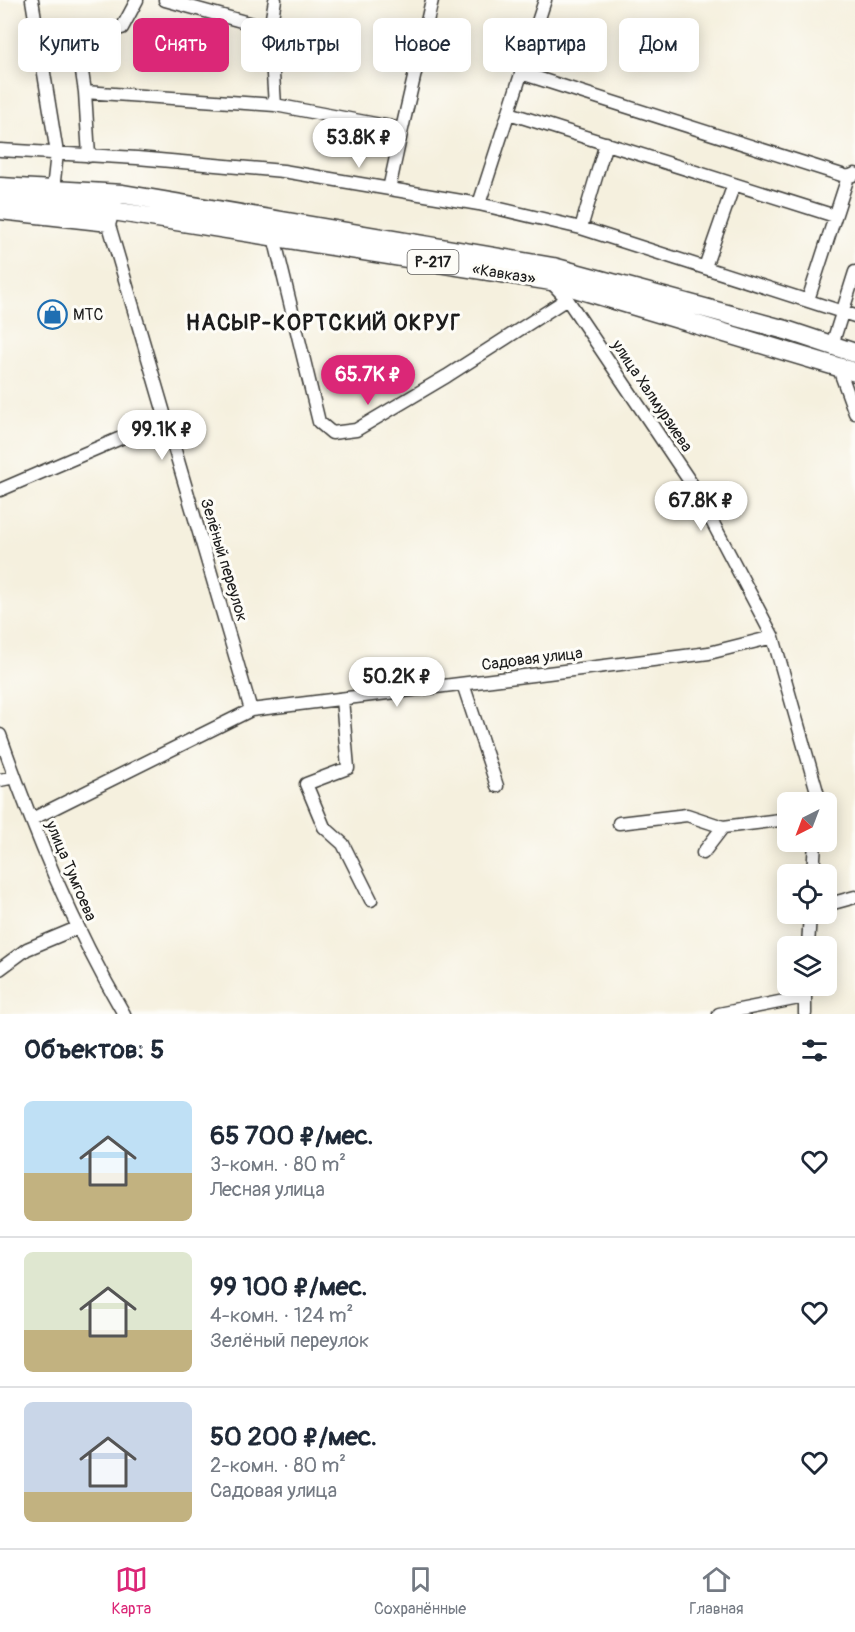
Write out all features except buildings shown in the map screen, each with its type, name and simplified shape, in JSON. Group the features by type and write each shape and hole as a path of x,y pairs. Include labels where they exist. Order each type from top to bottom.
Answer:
{"highway":[{"name":"«Кавказ»","path":"0,187 123,194 553,267 786,330 855,353"},
{"name":"«Кавказ»","path":"0,204 274,237 551,281 847,369"}],"street":[{"path":"32,0 57,153 53,190"},
{"path":"89,156 85,92 76,31 122,28 137,0"},
{"path":"165,0 241,21"},
{"path":"272,18 275,0"},
{"path":"388,189 432,0"},
{"path":"479,204 545,0"},
{"path":"273,72 275,105"},
{"path":"521,74 851,176 835,216 808,300"},
{"path":"85,92 275,105 402,129"},
{"path":"508,113 835,216"},
{"path":"581,228 606,143"},
{"path":"0,150 283,171 479,204 581,228 855,316"},
{"path":"705,267 734,184"},
{"path":"0,213 111,218"},
{"name":"Зелёный переулок","path":"111,218 165,419 251,711"},
{"path":"274,237 319,422 332,433 356,430 447,376 567,299"},
{"path":"831,345 855,272"},
{"name":"улица Халмурзиева","path":"551,281 567,299 695,489 773,637 817,792"},
{"path":"847,369 855,413"},
{"path":"0,490 165,419"},
{"name":"Садовая улица","path":"32,819 251,711 709,652 773,637"},
{"path":"463,684 497,786"},
{"path":"342,699 348,768 306,784 324,827 343,844 371,900"},
{"name":"улица Тумгоева","path":"0,735 51,872 76,928 124,1014"},
{"path":"0,780 15,777"},
{"path":"620,823 687,815 723,827 777,820"},
{"path":"703,853 723,827"},
{"path":"837,902 855,897"},
{"path":"0,969 27,949 76,928"},
{"path":"719,1014 786,996"},
{"path":"805,996 805,1014"}],"place":[{"name":"МТС","path":"52,315"}],"district":[{"name":"НАСЫР-КОРТСКИЙ ОКРУГ","path":"324,323"}]}
